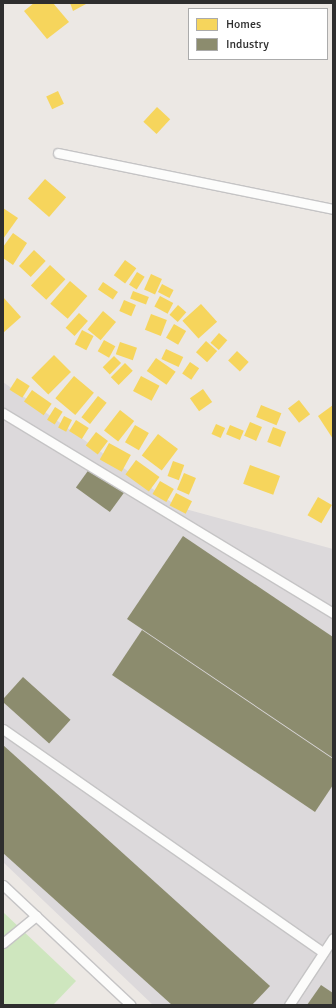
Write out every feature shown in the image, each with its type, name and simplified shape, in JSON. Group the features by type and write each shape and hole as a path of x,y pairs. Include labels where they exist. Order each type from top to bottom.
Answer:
{"lane":[{"path":"58,153 333,209"},
{"path":"3,413 333,613"},
{"path":"3,729 323,952"},
{"path":"3,885 131,1005"},
{"path":"3,943 36,916"},
{"path":"289,1005 333,938"}],"shaded area":[{"path":"3,382 178,507 333,549 333,1005 153,1005 3,862"}],"green space":[{"path":"3,912 76,981 53,1005 3,1005"}],"building: Homes":[{"path":"34,3 53,3 69,22 47,39 24,11"},
{"path":"70,3 85,3 86,4 73,11"},
{"path":"58,91 64,104 52,109 46,96"},
{"path":"157,107 170,119 157,134 143,122"},
{"path":"45,179 66,197 49,217 28,199"},
{"path":"3,208 18,218 3,239"},
{"path":"13,233 27,243 13,265 3,258 3,247"},
{"path":"34,250 46,261 31,277 19,266"},
{"path":"125,260 136,268 125,284 114,275"},
{"path":"50,265 65,279 46,300 31,285"},
{"path":"137,272 145,277 137,289 129,285"},
{"path":"151,274 162,279 155,294 144,290"},
{"path":"70,281 87,296 68,319 50,304"},
{"path":"103,282 118,292 113,300 98,289"},
{"path":"162,284 174,290 169,298 158,292"},
{"path":"133,291 149,297 146,305 130,298"},
{"path":"160,296 173,303 168,314 154,307"},
{"path":"3,297 21,317 3,333"},
{"path":"124,300 136,305 131,316 119,311"},
{"path":"201,304 217,322 198,339 182,321"},
{"path":"178,305 186,312 178,322 169,315"},
{"path":"103,311 116,322 101,340 88,329"},
{"path":"79,313 88,321 75,336 66,328"},
{"path":"151,314 167,320 161,336 145,330"},
{"path":"174,324 186,331 178,345 166,338"},
{"path":"82,330 94,336 86,350 75,344"},
{"path":"219,333 227,340 219,350 210,343"},
{"path":"104,340 115,346 109,358 98,351"},
{"path":"206,341 217,351 207,362 196,352"},
{"path":"120,342 137,348 133,360 116,354"},
{"path":"166,349 183,357 179,367 161,359"},
{"path":"237,351 249,362 240,371 228,361"},
{"path":"54,355 71,372 48,395 31,378"},
{"path":"114,356 121,363 110,374 103,367"},
{"path":"156,358 176,372 166,385 147,371"},
{"path":"190,362 199,368 191,380 182,374"},
{"path":"125,363 133,371 119,385 111,377"},
{"path":"74,376 94,393 75,415 55,398"},
{"path":"141,376 160,386 152,401 133,391"},
{"path":"17,378 30,386 22,398 10,390"},
{"path":"203,389 212,402 199,411 190,398"},
{"path":"32,390 52,404 44,415 24,401"},
{"path":"98,396 107,403 90,424 81,417"},
{"path":"299,400 310,414 299,423 288,409"},
{"path":"261,405 281,413 277,425 256,417"},
{"path":"333,405 333,439 318,416"},
{"path":"55,407 63,412 55,424 47,420"},
{"path":"120,410 134,421 118,442 104,430"},
{"path":"64,416 72,420 66,432 58,428"},
{"path":"76,420 89,428 82,439 69,431"},
{"path":"250,422 262,427 256,441 244,436"},
{"path":"216,424 225,428 221,438 212,434"},
{"path":"135,425 149,433 139,450 125,442"},
{"path":"230,425 244,431 240,440 226,434"},
{"path":"273,427 286,432 280,447 267,442"},
{"path":"96,432 108,441 98,455 86,446"},
{"path":"158,434 178,449 162,471 142,456"},
{"path":"109,443 131,455 122,472 100,460"},
{"path":"136,460 159,477 149,492 125,475"},
{"path":"173,461 184,465 179,480 168,476"},
{"path":"250,465 280,476 273,495 243,484"},
{"path":"184,473 196,478 189,495 177,490"},
{"path":"160,481 174,489 166,502 152,494"},
{"path":"176,493 192,501 186,514 170,505"},
{"path":"318,497 332,505 321,523 308,515"}],"building: Industry":[{"path":"90,468 124,493 110,512 76,487"},
{"path":"183,536 333,637 333,758 127,619"},
{"path":"142,630 333,759 333,785 315,812 112,675"},
{"path":"23,677 71,720 49,744 3,702 3,699"},
{"path":"3,745 270,986 252,1005 172,1005 3,853"},
{"path":"321,985 333,993 333,1005 307,1005"}]}
